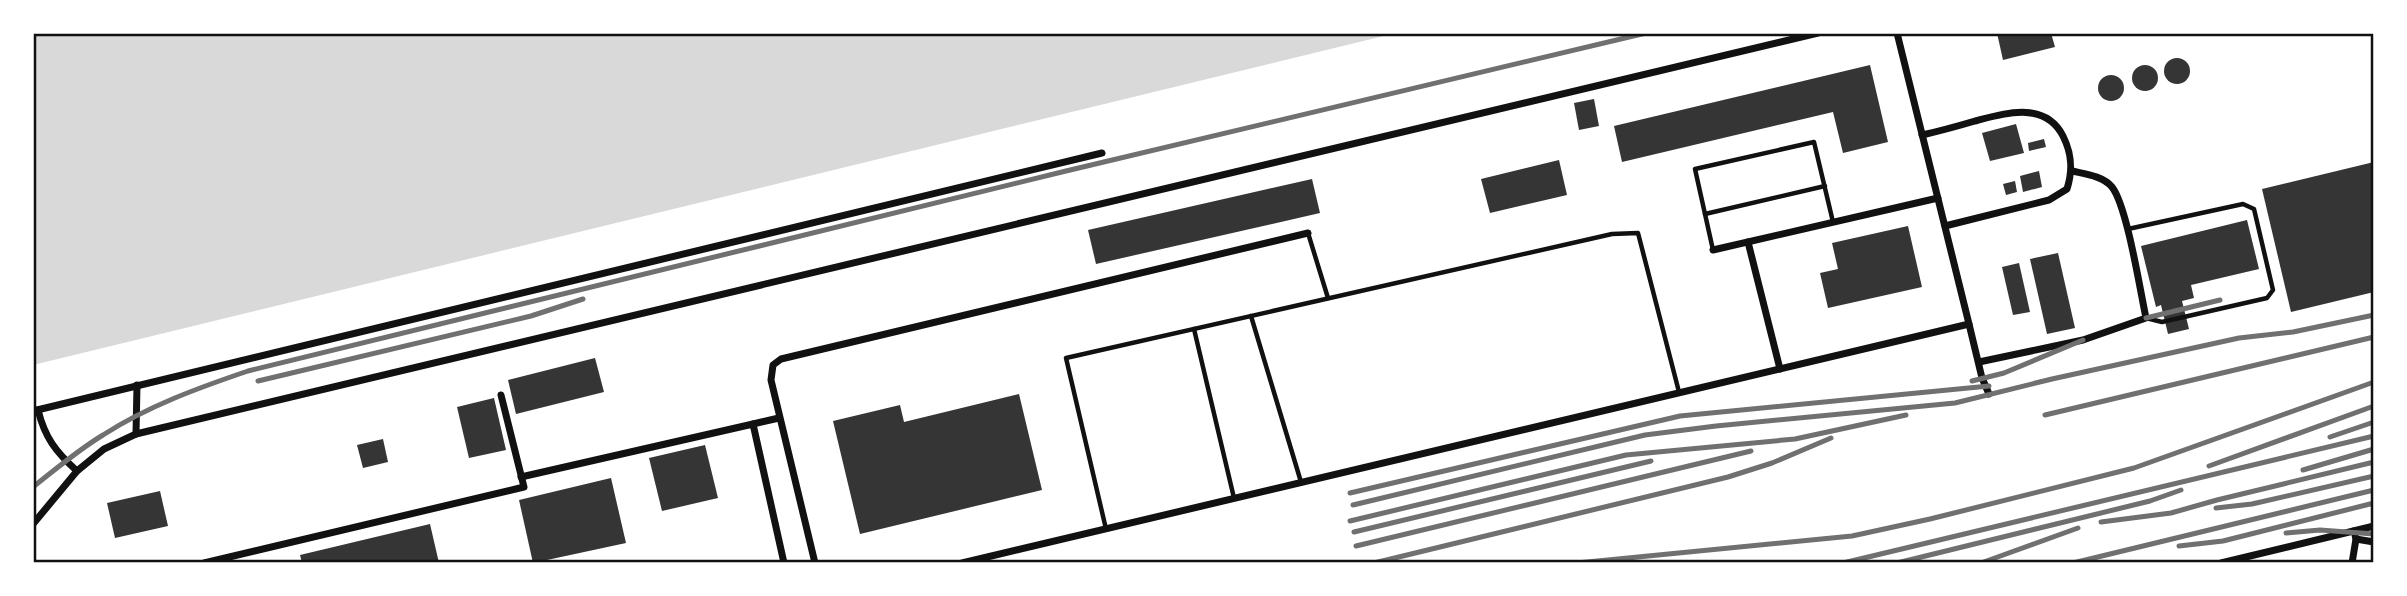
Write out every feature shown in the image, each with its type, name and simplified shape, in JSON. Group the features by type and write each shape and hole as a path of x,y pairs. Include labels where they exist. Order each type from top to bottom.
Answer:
{"street":[{"path":"33,524 77,471 104,449 136,434 1818,33"},
{"path":"1897,33 1982,379 1989,394"},
{"path":"1922,135 2006,113 2024,111 2042,115 2058,125 2069,147 2072,171 2067,189 2049,200 1945,226"},
{"path":"77,471 65,461 44,432 36,410 1102,152"},
{"path":"1979,362 2083,340 2146,318 2123,210 2111,186 2095,176 2072,171"},
{"path":"1713,250 1938,198"},
{"path":"815,563 771,380 773,365 781,359 1308,233"},
{"path":"1748,242 1780,369"},
{"path":"962,563 1969,324"},
{"path":"136,434 138,385"},
{"path":"204,563 524,487 501,395"},
{"path":"521,477 779,418"},
{"path":"753,424 784,563"},
{"path":"2221,563 2355,535 2374,526"},
{"path":"2355,535 2374,542"},
{"path":"2352,563 2355,535"}],"lane":[{"path":"1713,250 1695,169 1814,142 1833,222"},
{"path":"1705,214 1825,186"},
{"path":"2127,230 2244,204 2254,209 2273,290 2267,298 2162,322 2146,318"},
{"path":"1308,233 1328,298"},
{"path":"1106,528 1066,358 1612,234 1638,233 1679,392"},
{"path":"1251,316 1301,482"},
{"path":"1194,329 1234,498"}],"shaded area":[{"path":"33,33 1396,33 33,365"}],"building":[{"path":"1997,33 2051,33 2055,47 2003,60"},
{"path":"2177,58 2186,62 2190,71 2186,80 2177,84 2168,80 2164,71 2168,62"},
{"path":"1870,65 1888,142 1843,153 1833,112 1622,162 1614,126"},
{"path":"2145,65 2154,69 2158,78 2154,87 2145,91 2136,87 2132,78 2136,69"},
{"path":"2111,75 2120,79 2124,88 2120,97 2111,101 2102,97 2098,88 2102,79"},
{"path":"1594,99 1599,126 1579,130 1574,103"},
{"path":"2016,124 2024,153 1990,161 1982,133"},
{"path":"2044,139 2046,147 2029,151 2028,143"},
{"path":"1559,160 1567,195 1490,213 1481,179"},
{"path":"2374,162 2374,292 2291,312 2262,189"},
{"path":"2039,171 2042,187 2023,192 2020,176"},
{"path":"1312,179 1320,213 1096,264 1088,230"},
{"path":"2015,181 2017,192 2006,195 2003,184"},
{"path":"2247,220 2259,269 2191,285 2194,298 2182,301 2189,329 2168,334 2161,305 2156,307 2141,246"},
{"path":"1908,226 1922,287 1828,308 1820,273 1838,269 1832,243"},
{"path":"2058,253 2075,328 2047,334 2030,259"},
{"path":"2019,263 2030,312 2013,315 2002,267"},
{"path":"595,358 604,392 516,414 508,380"},
{"path":"1019,394 1042,490 860,534 833,421 900,405 904,422"},
{"path":"494,398 506,450 469,458 457,407"},
{"path":"383,439 388,462 363,468 357,445"},
{"path":"705,445 718,498 662,511 649,458"},
{"path":"611,478 626,543 533,563 519,500"},
{"path":"160,491 168,526 115,538 107,503"},
{"path":"430,524 439,563 302,563 300,555"}],"railway":[{"path":"33,487 85,447 138,415 192,391 248,371 1066,171 1646,33"},
{"path":"258,381 531,316 583,299"},
{"path":"2146,318 2220,300"},
{"path":"1353,505 1645,435 1955,403 2239,338 2293,332 2374,315"},
{"path":"2045,415 2374,337"},
{"path":"1972,381 2004,373 2083,340"},
{"path":"1577,563 1852,536 1930,519 2134,468 2374,382"},
{"path":"1350,493 1680,416 1989,386"},
{"path":"2209,466 2374,406"},
{"path":"1350,521 1626,455 1795,439 1906,415"},
{"path":"2330,437 2374,422"},
{"path":"1843,563 2374,436"},
{"path":"1374,563 1728,477 1772,463 1831,438"},
{"path":"2303,470 2374,449"},
{"path":"1356,546 1751,451"},
{"path":"1354,532 1651,461"},
{"path":"2101,522 2171,513 2374,462"},
{"path":"2216,508 2252,504 2374,476"},
{"path":"1897,563 2150,501 2181,490"},
{"path":"2073,563 2374,490"},
{"path":"2179,546 2223,541 2374,503"},
{"path":"1981,563 2078,528"},
{"path":"2286,533 2320,530 2374,534"}]}
